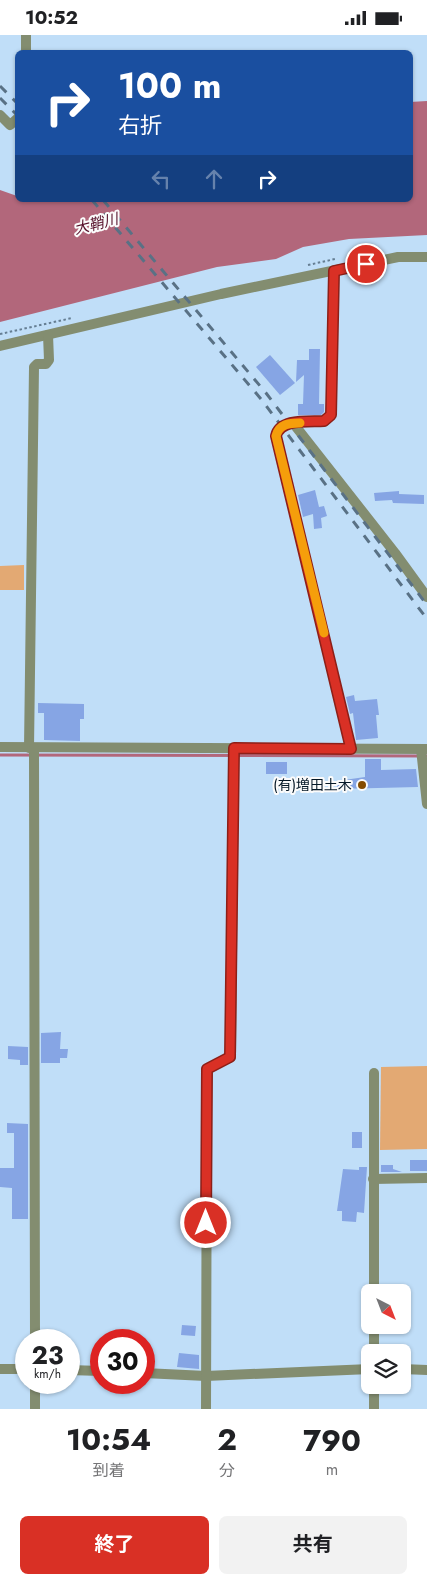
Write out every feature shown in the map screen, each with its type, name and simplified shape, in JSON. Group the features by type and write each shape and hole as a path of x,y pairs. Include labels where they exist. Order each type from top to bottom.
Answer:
{"street":[{"path":"26,35 26,50"},
{"path":"0,115 10,125 15,121"},
{"path":"0,346 221,294 398,257 427,257"},
{"path":"334,271 331,415 324,421 284,425 278,430 276,436 351,749"},
{"path":"35,1329 32,751 34,367 37,364 46,364 49,360 48,335"},
{"path":"293,423 427,597"},
{"path":"0,747 32,751 234,753 351,749 423,753 427,805"},
{"path":"206,1409 207,1069 230,1057 234,753"},
{"path":"374,1073 374,1284"},
{"path":"373,1179 427,1179"},
{"path":"0,1369 15,1369"},
{"path":"155,1374 206,1376 361,1369"},
{"path":"411,1369 427,1370"},
{"path":"35,1394 35,1409"},
{"path":"374,1394 374,1409"}],"shaded area":[{"path":"24,565 24,590 0,590 0,566"},
{"path":"427,1066 427,1149 380,1150 381,1067"}],"water":[{"name":"大鞘川","path":"427,101 427,235 349,239 303,247 276,259 217,267 0,322 0,190 15,195 15,202 413,202 413,102"}],"building":[{"path":"309,349 320,349 319,404 324,404 324,412 321,415 298,415 298,404 303,404 304,375 296,382 297,360 309,360"},
{"path":"270,355 295,383 280,395 256,367"},
{"path":"315,490 319,507 324,506 327,516 321,518 322,528 314,529 313,514 303,517 298,495"},
{"path":"399,491 399,494 424,495 424,504 393,503 392,500 375,501 374,493"},
{"path":"354,695 355,701 377,699 379,715 376,715 378,738 356,740 353,713 350,714 346,697"},
{"path":"38,703 84,704 84,719 80,719 80,741 44,740 44,713 38,713"},
{"path":"365,759 381,759 381,770 416,769 418,787 337,789 337,781 365,777"},
{"path":"266,762 287,762 287,774 266,774"},
{"path":"61,1032 60,1049 68,1049 67,1058 60,1058 60,1063 41,1063 41,1033"},
{"path":"8,1046 28,1047 28,1065 20,1065 20,1060 8,1059"},
{"path":"7,1123 28,1124 28,1219 12,1219 12,1188 0,1187 0,1168 14,1168 14,1133 7,1133"},
{"path":"352,1132 362,1132 362,1148 352,1148"},
{"path":"410,1160 427,1160 427,1171 410,1171"},
{"path":"381,1165 393,1165 393,1169 402,1172 381,1172"},
{"path":"359,1167 367,1167 364,1213 357,1212 356,1222 342,1221 342,1211 337,1211 343,1169 359,1170"},
{"path":"182,1325 196,1326 195,1336 181,1335"},
{"path":"179,1353 199,1355 199,1369 177,1367"}],"waterway":[{"path":"0,755 427,756"}],"railway":[{"path":"0,86 15,101"},
{"path":"0,98 15,113"},
{"path":"94,202 261,399 427,619"},
{"path":"105,202 266,393 427,605"}],"slow traffic":[{"path":"300,423 284,425 278,430 276,436 324,633"}],"place":[{"name":"(有)増田土木","path":"362,785"}],"route":[{"path":"206,1223 207,1069 230,1057 234,748 351,749 276,436 278,430 284,425 329,419 331,415 334,271 366,264"}]}
